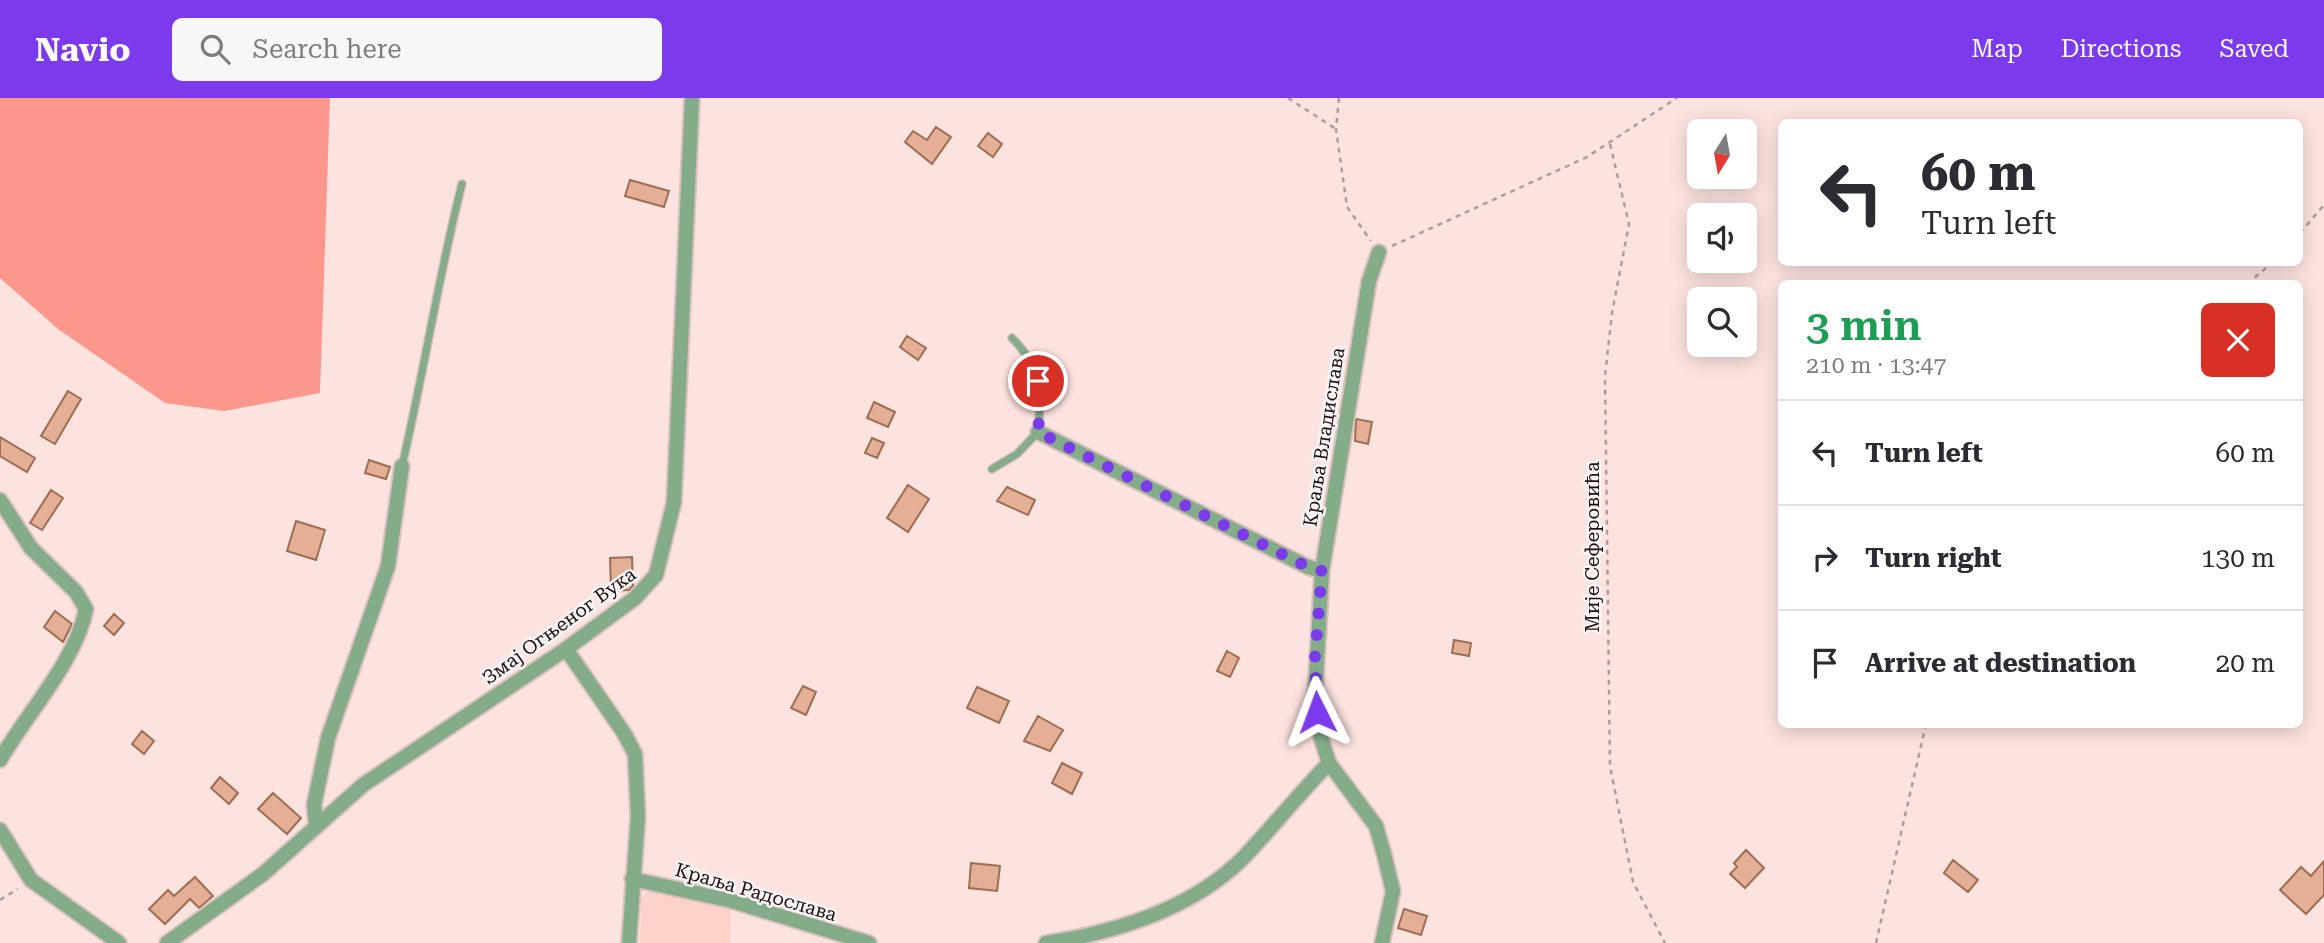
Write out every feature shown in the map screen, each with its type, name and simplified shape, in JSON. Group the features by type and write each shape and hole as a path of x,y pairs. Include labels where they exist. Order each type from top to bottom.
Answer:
{"street":[{"name":"Змај Огњеног Вука","path":"167,943 263,874 316,824 363,785 566,649 651,583 663,558 674,502 692,98"},
{"name":"Краља Владислава","path":"1379,252 1369,281 1322,571 1315,697 1318,728 1329,763 1376,827 1384,854 1393,891 1382,943"},
{"path":"1038,432 1308,567 1322,571"},
{"path":"316,824 314,805 328,738 388,566 402,466"},
{"path":"0,500 32,548 76,592 86,608 83,625 69,654 0,760"},
{"path":"566,649 624,733 635,754 638,816 629,943"},
{"path":"1046,943 1090,936 1167,910 1221,877 1245,856 1329,763"},
{"path":"0,830 31,880 119,943"},
{"name":"Краља Радослава","path":"632,879 732,901 869,943"}],"lane":[{"path":"402,466 425,371 440,269 462,184"},
{"path":"992,469 1017,454 1038,432 1041,397 1035,365 1012,338"}],"path":[{"path":"1288,98 1336,129"},
{"path":"1339,98 1336,129 1347,207 1379,252 1610,144 1677,98"},
{"name":"Мије Сеферовића","path":"1610,144 1629,224 1612,313 1605,376 1611,765 1633,882 1665,943"},
{"path":"2303,230 2324,205"},
{"path":"2252,280 2268,266"},
{"path":"1876,943 1925,728"},
{"path":"0,900 31,880"}],"shaded area":[{"path":"0,98 330,98 320,393 224,411 165,403 58,329 0,278"},
{"path":"650,889 731,909 730,943 640,943 641,898"}],"building":[{"path":"936,127 951,137 932,164 905,142 913,131 927,140"},
{"path":"988,133 1002,144 993,157 978,146"},
{"path":"630,180 669,191 664,207 625,196"},
{"path":"907,336 926,348 918,360 900,347"},
{"path":"68,391 81,399 55,444 41,436"},
{"path":"874,402 895,412 888,427 867,418"},
{"path":"1356,419 1372,422 1368,444 1355,441"},
{"path":"0,437 35,458 27,472 0,456"},
{"path":"872,438 884,443 877,458 865,453"},
{"path":"369,460 390,467 386,479 365,473"},
{"path":"908,485 929,499 908,532 887,518"},
{"path":"1007,487 1035,500 1028,515 997,501"},
{"path":"51,490 63,498 42,530 30,523"},
{"path":"296,521 325,530 316,560 287,551"},
{"path":"632,557 633,586 629,590 611,591 610,558"},
{"path":"55,611 72,624 63,642 44,627"},
{"path":"114,614 124,623 114,635 104,626"},
{"path":"1454,640 1471,643 1469,656 1452,653"},
{"path":"1227,651 1239,658 1230,677 1217,671"},
{"path":"803,686 816,692 806,715 791,708"},
{"path":"977,687 1009,701 999,723 967,708"},
{"path":"1038,716 1063,730 1050,751 1024,741"},
{"path":"142,731 154,741 144,754 132,744"},
{"path":"1062,763 1082,773 1072,794 1052,783"},
{"path":"220,777 238,793 229,804 211,788"},
{"path":"273,793 301,818 287,834 258,809"},
{"path":"1746,850 1764,868 1745,888 1730,874 1737,867 1734,863"},
{"path":"1953,860 1978,880 1968,892 1944,873"},
{"path":"2324,861 2324,895 2306,914 2280,890 2301,867 2311,876"},
{"path":"971,863 1000,866 997,891 969,888"},
{"path":"195,877 213,896 199,908 190,899 165,924 149,909 168,890 174,896"},
{"path":"1404,909 1427,916 1421,935 1398,928"}],"route":[{"path":"1038,381 1041,397 1038,432 1308,567 1322,571 1315,657 1317,712"}]}
